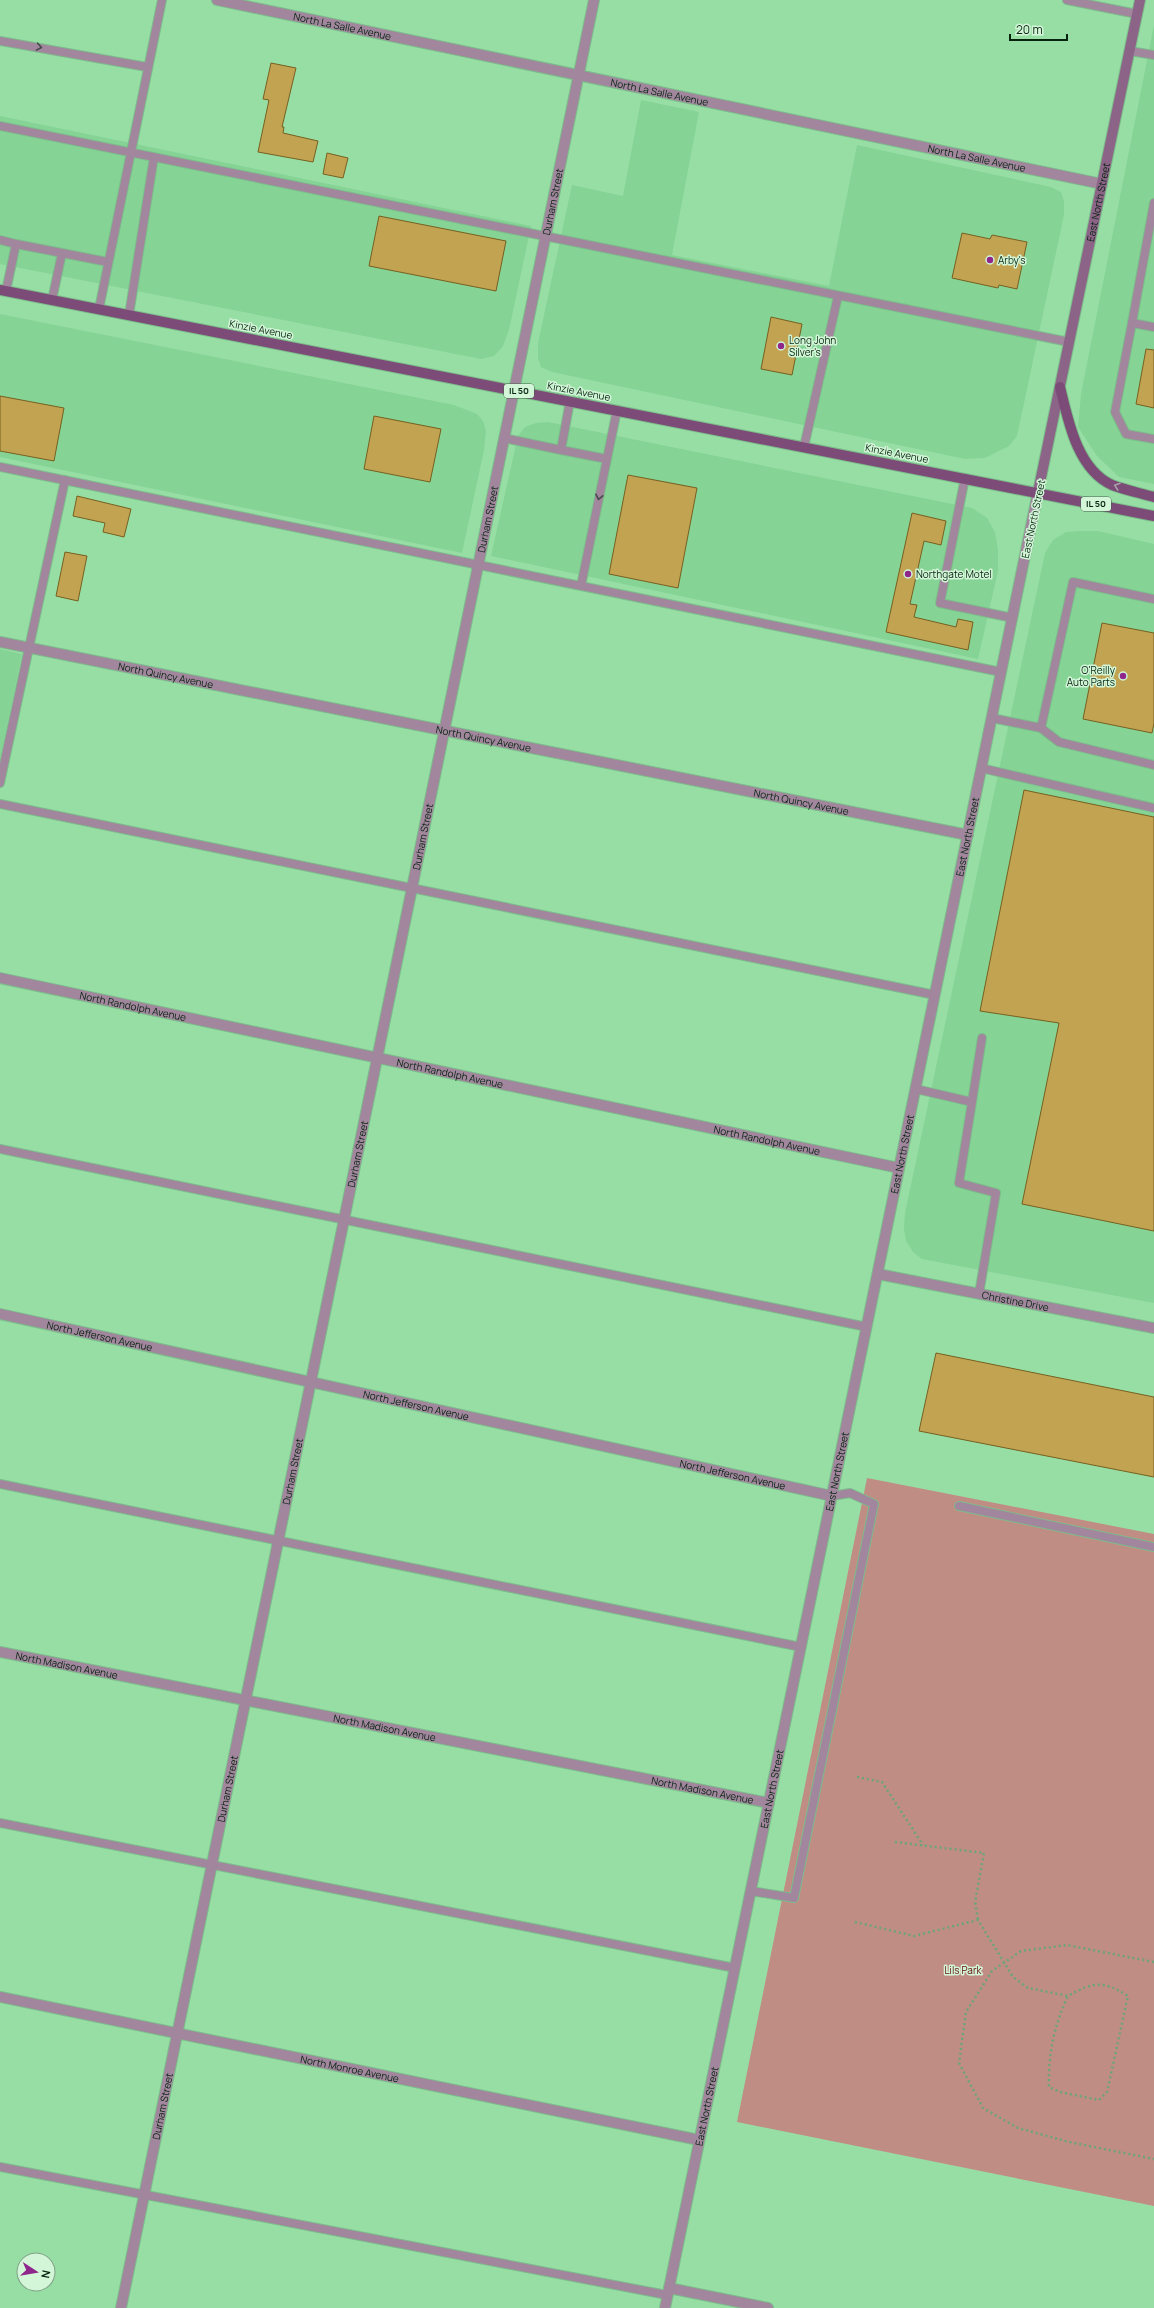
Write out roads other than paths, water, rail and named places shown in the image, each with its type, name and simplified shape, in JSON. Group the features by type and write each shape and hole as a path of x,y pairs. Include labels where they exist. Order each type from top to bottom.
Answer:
{"main road":[{"name":"East North Street","path":"1038,492 1140,0"},
{"name":"Kinzie Avenue","path":"3,291 1038,492 1154,516"},
{"path":"1060,387 1072,435 1082,456 1100,476 1112,484 1154,497"}],"street":[{"name":"North La Salle Avenue","path":"217,0 1102,184"},
{"name":"Durham Street","path":"121,2308 594,0"},
{"name":"East North Street","path":"665,2308 1038,492"},
{"name":"North Quincy Avenue","path":"0,642 968,835"},
{"name":"North Randolph Avenue","path":"0,978 899,1168"},
{"name":"Christine Drive","path":"878,1274 1154,1328"},
{"name":"North Jefferson Avenue","path":"0,1314 832,1496"},
{"name":"North Madison Avenue","path":"0,1652 769,1803"},
{"name":"North Monroe Avenue","path":"0,1997 700,2140"},
{"path":"668,2292 768,2308"}],"lane":[{"path":"99,309 147,67 162,0"},
{"path":"1067,0 1137,14"},
{"path":"0,41 147,67"},
{"path":"1130,51 1154,55"},
{"path":"0,126 1069,342"},
{"path":"129,315 154,157"},
{"path":"1154,203 1115,412 1126,434 1154,438"},
{"path":"0,240 108,262"},
{"path":"3,291 16,244"},
{"path":"52,300 62,253"},
{"path":"804,447 838,296"},
{"path":"1132,323 1154,327"},
{"path":"561,450 570,401"},
{"path":"581,586 617,410"},
{"path":"504,438 607,459"},
{"path":"0,467 1001,672"},
{"path":"965,478 940,603 1012,618"},
{"path":"0,783 65,480"},
{"path":"1041,728 1073,582 1154,599"},
{"path":"992,718 1041,728 1059,742 1154,765"},
{"path":"982,768 1154,808"},
{"path":"0,804 935,995"},
{"path":"979,1294 996,1193 959,1183 982,1038"},
{"path":"916,1090 972,1102"},
{"path":"0,1148 867,1327"},
{"path":"0,1484 801,1647"},
{"path":"751,1891 794,1898 874,1504 850,1494 832,1496"},
{"path":"959,1506 1154,1547"},
{"path":"0,1823 735,1968"},
{"path":"0,2167 668,2292"}],"place":[{"name":"Arby's","path":"990,260"},
{"name":"Long John Silver's","path":"781,346"},
{"name":"Northgate Motel","path":"908,574"},
{"name":"O'Reilly Auto Parts","path":"1123,676"}],"park label":[{"name":"Lils Park","path":"963,1970"}]}
